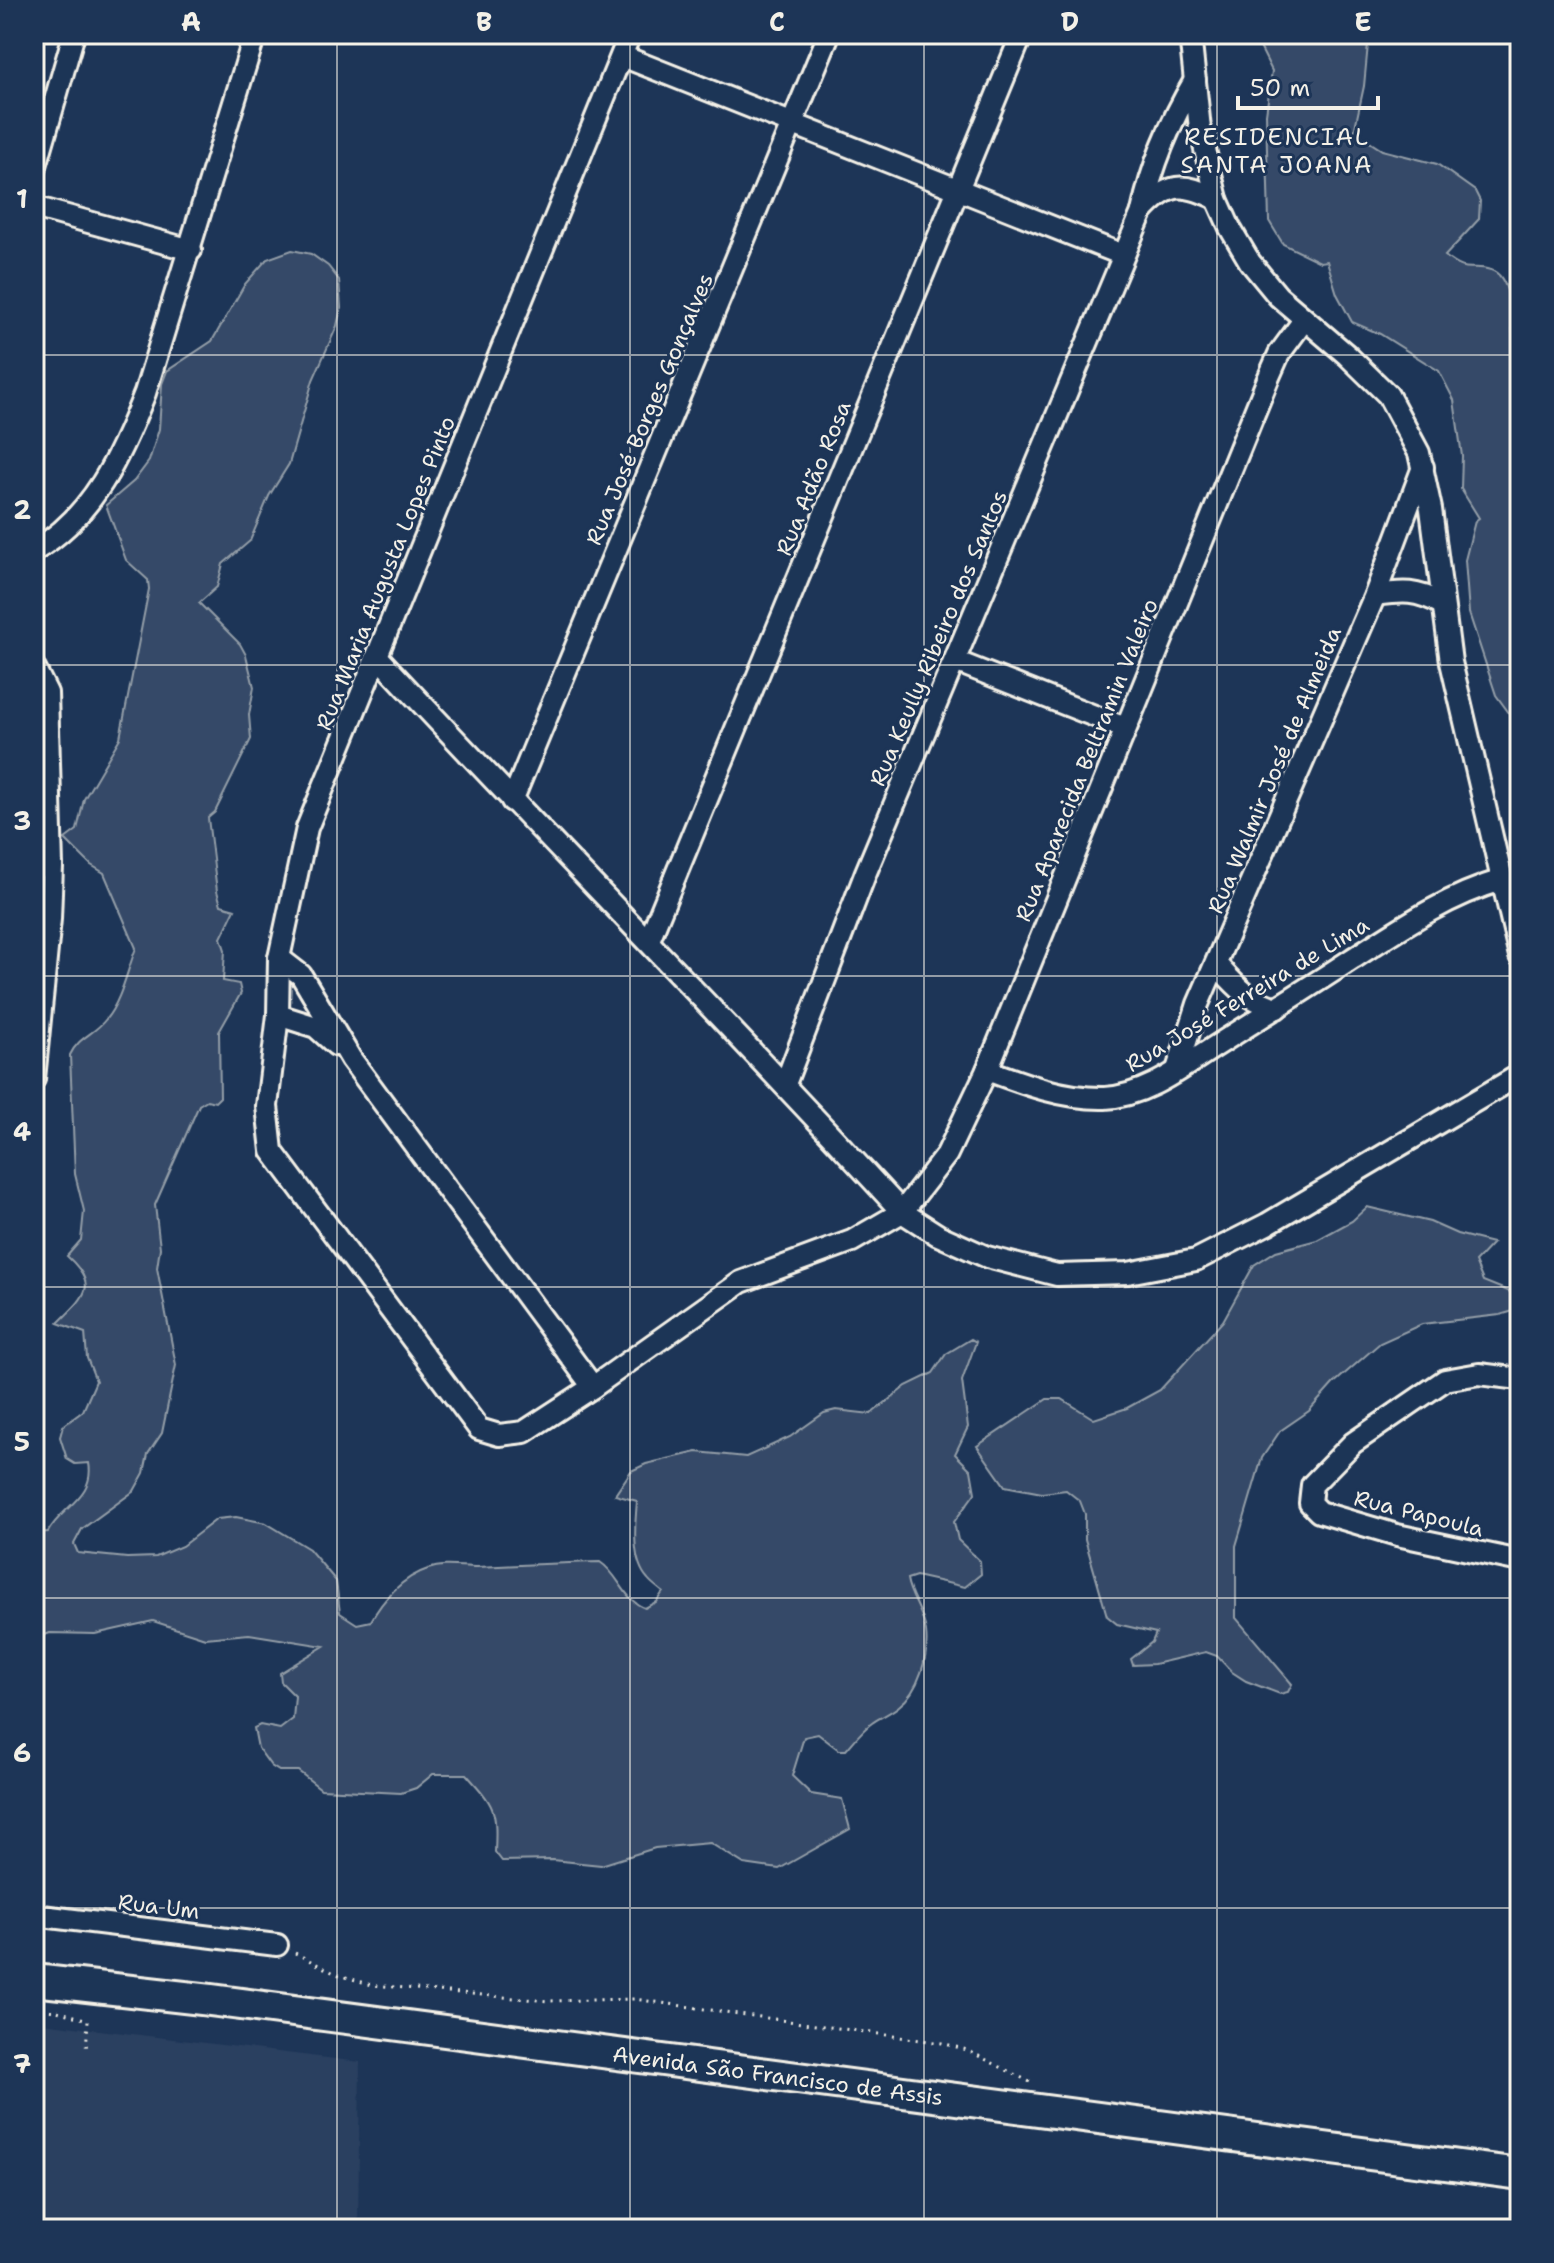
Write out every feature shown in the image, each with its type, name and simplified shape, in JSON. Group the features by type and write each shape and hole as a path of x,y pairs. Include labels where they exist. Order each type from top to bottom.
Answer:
{"main road":[{"name":"Avenida São Francisco de Assis","path":"34,1980 211,2000 1520,2174"}],"street":[{"path":"34,173 74,34"},
{"path":"34,551 72,524 96,493 124,447 145,393 191,250 255,34"},
{"name":"Rua Maria Augusta Lopes Pinto","path":"593,1387 524,1432 499,1435 479,1429 272,1151 267,1106 278,1015 279,958 307,828 630,34"},
{"name":"Rua José Borges Gonçalves","path":"512,801 829,34"},
{"name":"Rua Adão Rosa","path":"649,940 1022,34"},
{"path":"1190,34 1200,129 1217,199 1250,262 1278,296 1388,395 1419,453 1431,509 1451,662 1520,956"},
{"path":"622,56 1123,255"},
{"name":"Rua Keully Ribeiro dos Santos","path":"785,1084 866,872 1142,212 1148,181 1161,148 1176,112 1195,80"},
{"path":"1142,212 1168,190 1192,187 1217,199"},
{"path":"34,207 191,250"},
{"name":"Rua Aparecida Beltramin Valeiro","path":"902,1212 947,1154 987,1070 1268,379 1279,354 1304,320"},
{"name":"Rua Walmir José de Almeida","path":"1177,1070 1198,1004 1375,595 1423,467"},
{"path":"1375,595 1407,591 1424,594 1442,604"},
{"path":"377,656 785,1084 902,1212 938,1235 987,1257 1057,1275 1128,1273 1196,1260 1267,1224 1516,1077 1520,1071"},
{"path":"955,661 1125,728"},
{"path":"34,667 47,693 52,866 49,933 34,1079"},
{"path":"34,843 52,866"},
{"name":"Rua José Ferreira de Lima","path":"987,1070 1067,1095 1107,1098 1137,1092 1277,1008 1405,925 1451,899 1502,880"},
{"path":"279,958 301,975 351,1059 593,1387 741,1282 852,1241 902,1212"},
{"path":"1216,964 1253,1001 1277,1008"},
{"path":"278,1015 316,1027 351,1059"},
{"name":"Rua Papoula","path":"1516,1378 1479,1374 1445,1380 1353,1443 1312,1485 1310,1503 1319,1512 1397,1535 1520,1561"},
{"name":"Rua Um","path":"34,1915 277,1945"}],"path":[{"path":"277,1945 336,1974 372,1985 548,2001 634,1999 942,2043 967,2050 1033,2084"},
{"path":"34,2009 57,2011 88,2020 86,2051"}],"shaded area":[{"path":"1242,34 1369,34 1364,86 1354,132 1382,150 1437,164 1475,191 1480,201 1479,219 1445,256 1460,266 1484,268 1499,275 1508,293 1514,351 1520,351 1520,728 1496,695 1469,613 1465,560 1475,521 1479,518 1461,489 1462,456 1454,400 1439,371 1380,334 1352,322 1337,294 1327,261 1320,262 1283,244 1269,221 1266,114 1272,71 1260,47"},
{"path":"292,250 311,254 328,266 339,280 341,308 337,326 313,380 289,464 269,496 250,541 223,564 217,587 199,603 240,644 254,687 249,715 251,739 215,812 208,818 221,905 235,909 221,938 225,950 223,981 239,984 241,993 219,1032 220,1097 215,1102 207,1100 199,1105 155,1205 160,1248 157,1268 176,1365 162,1433 148,1454 144,1473 134,1491 82,1529 74,1544 78,1553 127,1558 156,1557 182,1546 217,1519 236,1517 266,1523 309,1549 336,1581 340,1613 357,1624 371,1621 388,1597 410,1577 434,1567 446,1566 600,1562 632,1600 645,1608 656,1602 663,1592 648,1579 639,1562 635,1542 637,1501 615,1495 631,1471 646,1464 697,1452 746,1457 790,1437 824,1413 836,1410 871,1414 906,1386 933,1373 946,1354 971,1339 976,1342 962,1381 968,1427 955,1454 971,1470 975,1493 954,1522 958,1540 980,1561 981,1574 965,1587 916,1576 907,1579 923,1618 927,1641 917,1682 906,1699 868,1726 846,1750 839,1750 818,1734 804,1737 792,1776 811,1794 842,1799 850,1829 779,1869 744,1864 710,1843 655,1848 601,1865 552,1860 502,1861 495,1852 492,1809 466,1774 433,1774 416,1788 401,1793 321,1789 298,1771 279,1771 271,1766 258,1748 254,1728 260,1725 280,1729 293,1719 295,1696 281,1682 280,1673 324,1646 249,1634 205,1638 153,1621 95,1634 50,1633 34,1639 34,1533 48,1532 87,1484 89,1463 75,1464 67,1459 60,1437 63,1426 83,1411 96,1381 87,1358 85,1333 58,1323 81,1298 86,1283 77,1266 67,1256 81,1240 84,1211 75,1174 70,1055 111,1012 136,948 104,873 91,865 65,839 77,830 84,799 120,738 149,589 148,580 126,560 106,505 134,481 149,461 159,429 162,384 167,371 212,341 245,284 267,259"},
{"path":"1367,1207 1430,1222 1457,1234 1493,1243 1475,1262 1483,1281 1518,1295 1520,1309 1500,1315 1422,1324 1380,1343 1333,1384 1309,1411 1280,1431 1262,1458 1236,1546 1236,1618 1292,1684 1288,1692 1280,1694 1246,1681 1217,1656 1206,1652 1154,1664 1133,1665 1131,1659 1152,1642 1156,1633 1117,1624 1107,1616 1085,1539 1085,1514 1080,1501 1066,1490 1042,1493 1005,1486 977,1446 1047,1399 1062,1399 1094,1419 1127,1408 1160,1390 1223,1321 1254,1265 1276,1251 1317,1240 1352,1221"},
{"path":"34,2022 360,2062 358,2229 34,2229"}],"district":[{"name":"RESIDENCIAL SANTA JOANA","path":"1277,151"}]}
